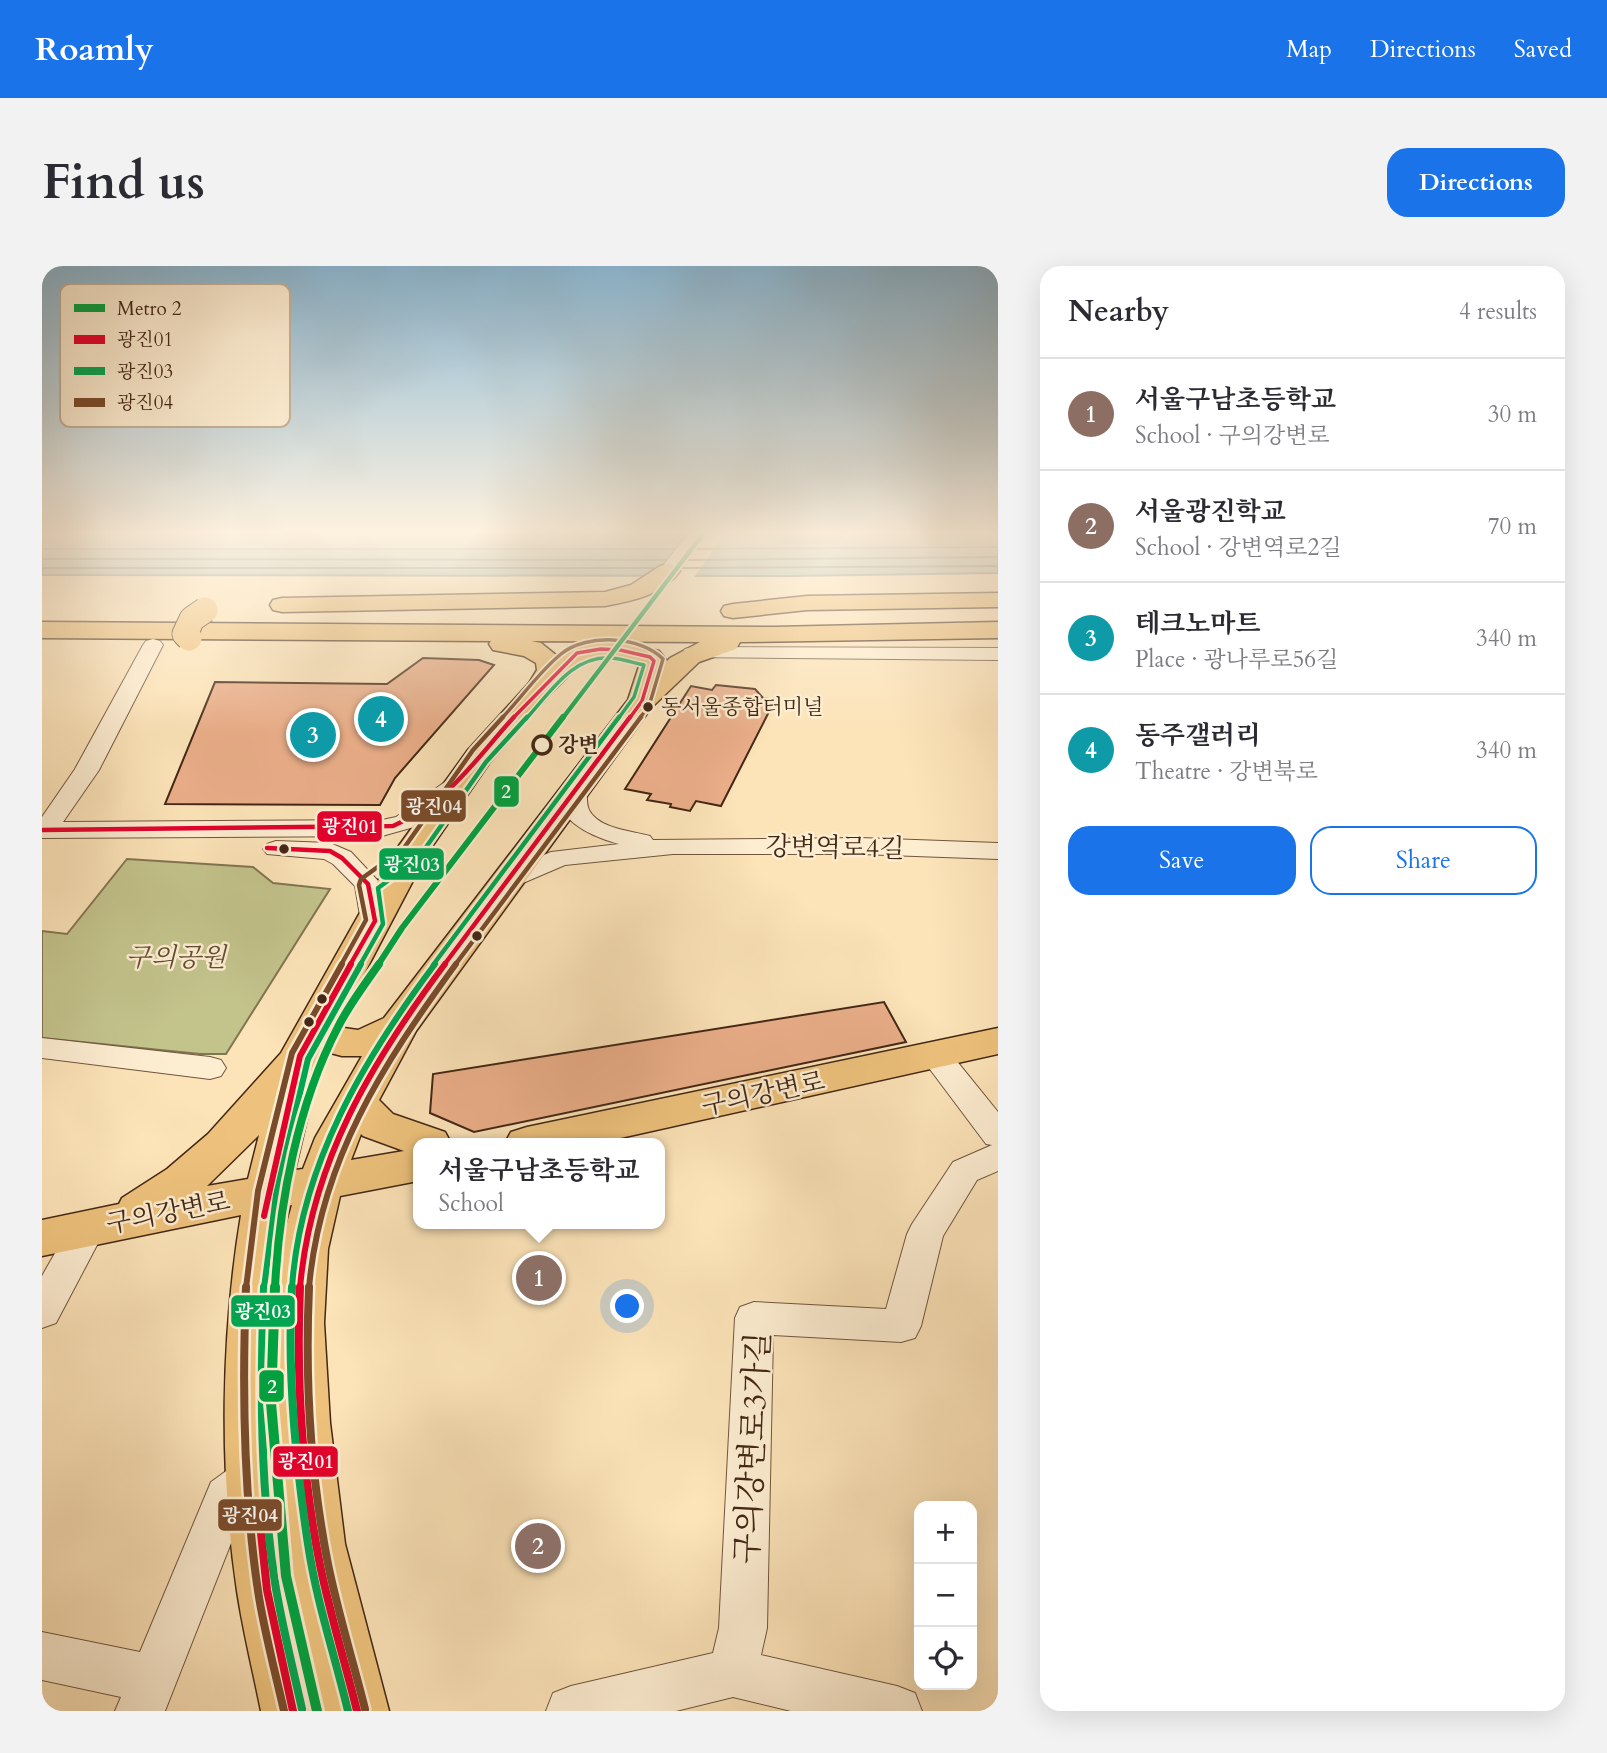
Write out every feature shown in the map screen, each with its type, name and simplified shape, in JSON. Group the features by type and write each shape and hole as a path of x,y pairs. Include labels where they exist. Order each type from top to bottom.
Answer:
{"main road":[{"path":"256,605 613,597"},
{"path":"42,630 540,623 733,611 807,603 998,600"},
{"path":"282,605 540,623 774,635 998,630"},
{"path":"146,642 163,633 177,614 176,607 217,607 191,619 186,627 185,634 196,641"},
{"path":"733,611 998,610"},
{"path":"42,616 540,623"},
{"path":"487,643 540,623"},
{"path":"357,1711 316,1544 303,1423 299,1323 304,1249 320,1184 337,1138 398,1027 642,701 680,661 692,653 715,645 774,635"},
{"path":"42,644 196,641 487,643 523,646 546,657 550,670 540,688"},
{"path":"105,1224 151,1204 221,1148 275,1089 300,1056 323,1018 410,853 479,755 540,688 577,653 601,649 630,652 654,661 642,701"},
{"path":"323,1018 324,1034 335,1043 360,1045 398,1027"},
{"name":"구의강변로","path":"551,1138 998,1041"},
{"path":"293,1711 267,1590 255,1475 252,1358 256,1271 267,1193 300,1056"},
{"path":"288,1108 295,1125 325,1130 351,1112"},
{"path":"351,1112 415,1138"},
{"name":"구의강변로","path":"42,1238 413,1166"}],"street":[{"path":"43,834 87,770 146,642"},
{"path":"692,653 998,654"},
{"path":"43,834 382,828 405,822 463,779"},
{"name":"강변역로4길","path":"575,788 575,807 582,819 590,824 618,837 673,846"},
{"path":"43,834 64,846 330,851 353,867 368,884 375,921"},
{"name":"강변역로4길","path":"507,880 561,858 673,846 860,846 998,851"},
{"path":"42,1048 210,1068"},
{"path":"936,1056 998,1135"},
{"name":"구의강변로3가길","path":"733,1674 743,1628 754,1318 901,1326 925,1234 965,1171 998,1156"},
{"path":"42,1312 105,1224"},
{"path":"42,1656 146,1695 228,1496 255,1475"},
{"path":"571,1711 733,1674 897,1711"}],"green space":[{"name":"구의공원","path":"127,859 253,867 273,883 330,889 226,1054 200,1054 42,1038 42,931 67,934"}],"building":[{"path":"423,658 479,660 494,665 395,778 380,805 165,804 215,682 387,684"},
{"name":"동서울종합터미널","path":"716,685 755,689 763,698 775,700 721,806 696,801 690,811 647,800 651,794 625,789 691,686 712,690"},
{"path":"884,1002 906,1042 474,1132 430,1113 433,1074"}],"metro line":[{"name":"2","path":"317,1711 286,1576 271,1403 277,1245 298,1136 314,1081 338,1026 402,928 654,597"}],"transit line":[{"name":"광진04","path":"284,1711 258,1592 246,1476 243,1358 247,1271 258,1191 292,1053 366,920 359,885 361,879 404,848 473,750 562,653 600,641 643,644 655,650 663,659 649,706 407,1032 358,1116 338,1160 323,1205 313,1252 307,1322 311,1434 328,1562 365,1709"},
{"name":"광진01","path":"42,830 393,826 416,816 463,779 479,756 540,688 577,653 601,649 620,650 650,657 654,661 642,701 402,1023 375,1066 350,1110 314,1203 300,1286 299,1359 303,1434 320,1563 357,1711"},
{"name":"광진03","path":"302,1709 276,1589 264,1474 261,1358 265,1272 276,1195 308,1059 383,924 378,888 417,860 486,762 574,667 589,660 611,658 644,665 634,697 391,1022 329,1134 312,1182 295,1248 290,1323 294,1423 308,1546 348,1711"},
{"name":"광진01","path":"264,1216 300,1056 375,921 368,884 342,858 330,851 267,848"},
{"name":"광진01","path":"261,1533 267,1590 293,1711"}],"place":[{"name":"동서울종합터미널","path":"648,707"},
{"name":"동주갤러리","path":"381,719"},
{"name":"테크노마트","path":"313,735"},
{"name":"강변","path":"542,745"},
{"name":"서울구남초등학교","path":"539,1278"},
{"name":"서울광진학교","path":"538,1546"}]}
